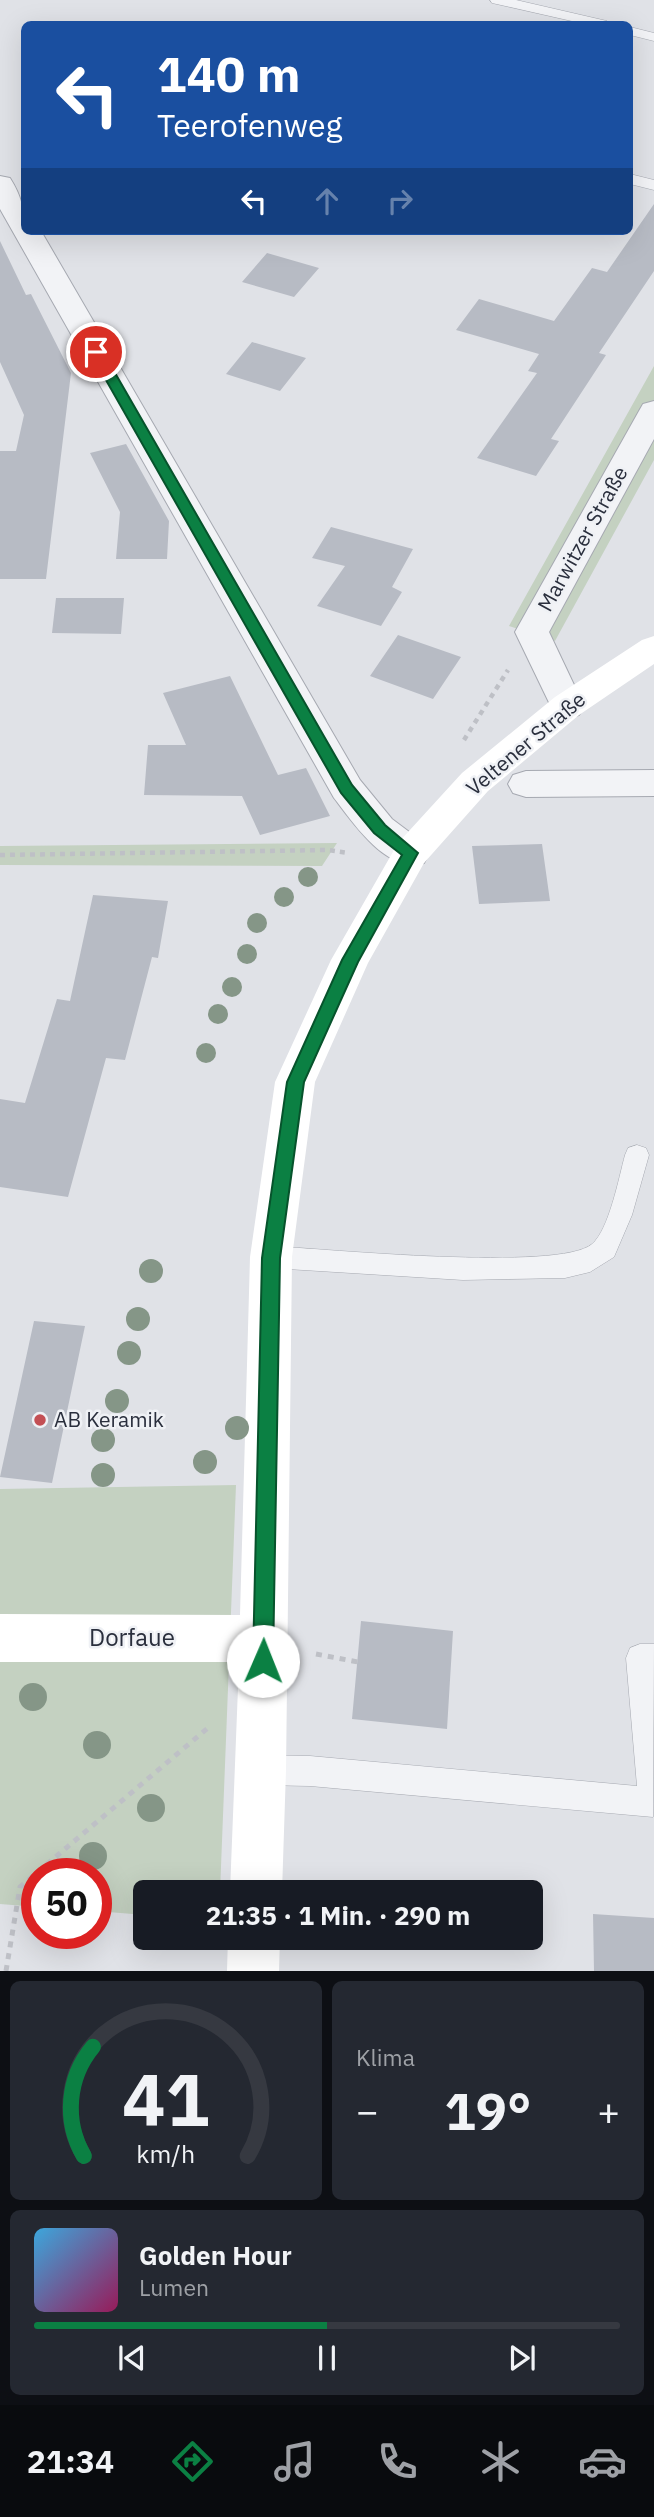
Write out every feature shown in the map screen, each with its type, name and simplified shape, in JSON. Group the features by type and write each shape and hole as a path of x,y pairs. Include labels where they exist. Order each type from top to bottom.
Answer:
{"main road":[{"name":"Veltener Straße","path":"256,1880 271,1258 295,1082 350,960 411,853 475,782 567,706 654,648"},
{"name":"Dorfaue","path":"0,1638 263,1639"},
{"path":"253,1971 254,1950"}],"street":[{"path":"0,184 21,220"},
{"path":"29,235 347,789 379,829 411,853"},
{"name":"Marwitzer Straße","path":"567,706 532,632 654,411"},
{"path":"526,784 654,783"}],"lane":[{"path":"497,0 589,21"},
{"path":"633,32 654,37"},
{"path":"633,180 654,185"},
{"path":"271,1258 463,1269 565,1266 590,1261 605,1249 620,1215 637,1155"},
{"path":"261,1770 310,1771 653,1802 640,1658 654,1658"}],"path":[{"path":"462,744 532,632"},
{"path":"0,855 328,850 356,854"},
{"path":"316,1654 358,1662"},
{"path":"6,1971 20,1886 209,1727"}],"green space":[{"path":"654,366 654,460 555,641 509,626"},
{"path":"337,843 322,866 0,865 0,846"},
{"path":"236,1485 220,1880 133,1880 133,1914 112,1912 112,1858 21,1858 21,1906 0,1904 0,1489"}],"building":[{"path":"654,204 654,271 599,353 606,355 551,439 559,441 536,476 477,458 537,373 528,371 539,354 456,330 479,299 554,321 592,268 607,272"},
{"path":"0,241 26,295 31,294 71,373 46,579 0,579 0,451 16,451 24,415 0,362"},
{"path":"267,253 319,268 294,297 242,282"},
{"path":"252,342 306,358 280,391 226,374"},
{"path":"126,444 169,521 167,559 116,559 120,512 90,453"},
{"path":"331,527 413,549 392,587 402,592 381,626 317,606 345,566 312,558"},
{"path":"56,598 124,598 121,634 52,633"},
{"path":"398,635 461,657 433,699 370,676"},
{"path":"230,676 278,775 306,768 330,816 260,835 242,796 144,795 148,745 186,745 163,693"},
{"path":"542,844 550,901 479,904 472,846"},
{"path":"93,895 168,901 158,958 152,957 125,1060 106,1058 68,1197 0,1187 0,1099 25,1103 57,999 70,1001"},
{"path":"34,1321 85,1326 52,1483 0,1477"},
{"path":"361,1621 453,1631 447,1729 352,1719"},
{"path":"593,1914 654,1918 654,1971 594,1971"}],"place":[{"name":"AB Keramik","path":"40,1420"}],"route":[{"path":"96,352 347,789 379,829 411,853 350,960 295,1082 271,1258 263,1661"}]}
